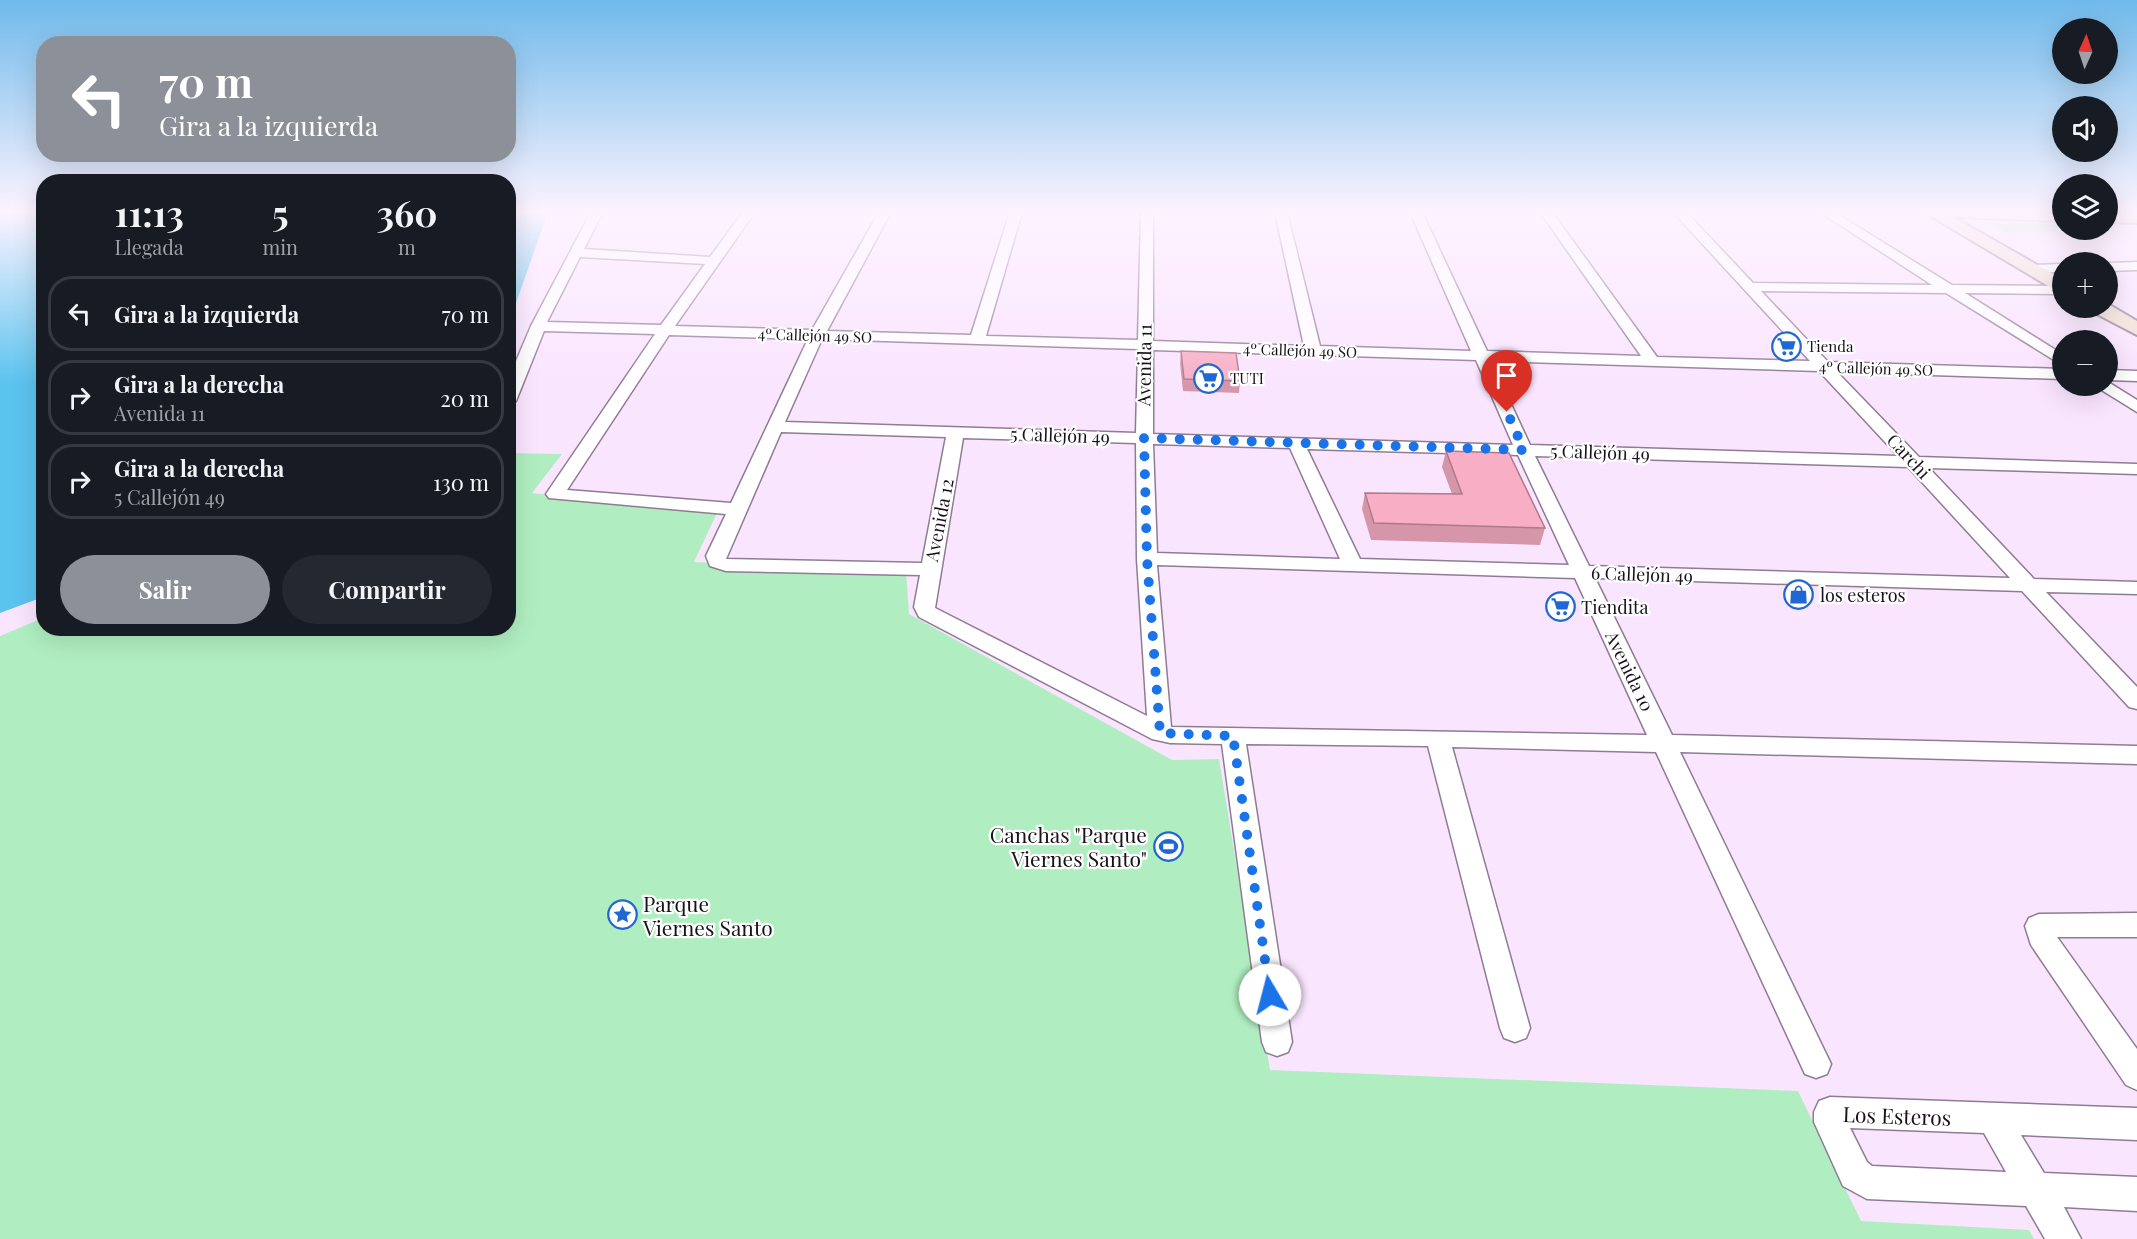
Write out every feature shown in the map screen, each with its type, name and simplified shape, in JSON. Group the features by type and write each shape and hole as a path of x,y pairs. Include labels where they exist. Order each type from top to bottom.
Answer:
{"street":[{"path":"516,381 538,326 569,270"},
{"path":"708,270 555,494 737,509"},
{"path":"853,270 817,335 716,556 717,562 726,566 930,569"},
{"path":"977,340 998,270"},
{"name":"Avenida 11","path":"1146,270 1144,438 1147,559 1160,733"},
{"path":"1294,270 1313,350"},
{"name":"Avenida 10","path":"1442,270 1524,450 1816,1064"},
{"path":"1587,270 1652,361"},
{"name":"Carchi","path":"1734,270 2137,701"},
{"path":"1917,270 2052,354"},
{"path":"2033,270 2052,282"},
{"path":"1749,286 1951,291 2052,288"},
{"path":"2118,316 2132,323"},
{"name":"4º Callejón 49 SO","path":"538,326 2052,374"},
{"path":"2118,375 2137,376"},
{"path":"2118,395 2137,407"},
{"name":"5 Callejón 49","path":"775,427 2137,469"},
{"name":"Avenida 12","path":"956,432 924,608 933,616 1160,733"},
{"path":"1296,443 1353,565"},
{"name":"6 Callejón 49","path":"1147,559 2137,588"},
{"path":"1160,733 2137,755"},
{"path":"1233,736 1277,1042"},
{"path":"1438,738 1515,1028"},
{"path":"2137,925 2039,926 2041,937 2137,1075"},
{"name":"Los Esteros","path":"2137,1124 1830,1112 1830,1122 1855,1174 1867,1182 2137,1194"},
{"path":"1993,1118 2064,1239"}],"green space":[{"name":"Parque Viernes Santo","path":"516,453 562,454 532,493 717,513 694,562 906,570 909,614 1172,760 1219,759 1270,1070 1798,1091 1861,1221 2029,1230 2034,1239 0,1239 0,636 36,621 36,636 516,636"}],"water":[{"path":"0,270 36,270 36,600 0,613"},
{"path":"516,270 528,270 516,303"}],"building":[{"path":"1181,351 1236,353 1240,381 1184,379"},
{"path":"1446,451 1509,453 1545,528 1374,523 1365,493 1462,494"}],"place":[{"name":"Tienda","path":"1786,346"},
{"name":"TUTI","path":"1209,378"},
{"name":"los esteros","path":"1799,595"},
{"name":"Tiendita","path":"1560,607"},
{"name":"Canchas \"Parque Viernes Santo\"","path":"1168,846"},
{"name":"Parque Viernes Santo","path":"622,915"}],"route":[{"path":"1270,995 1233,736 1160,733 1147,559 1144,438 1524,450 1507,412"}]}
